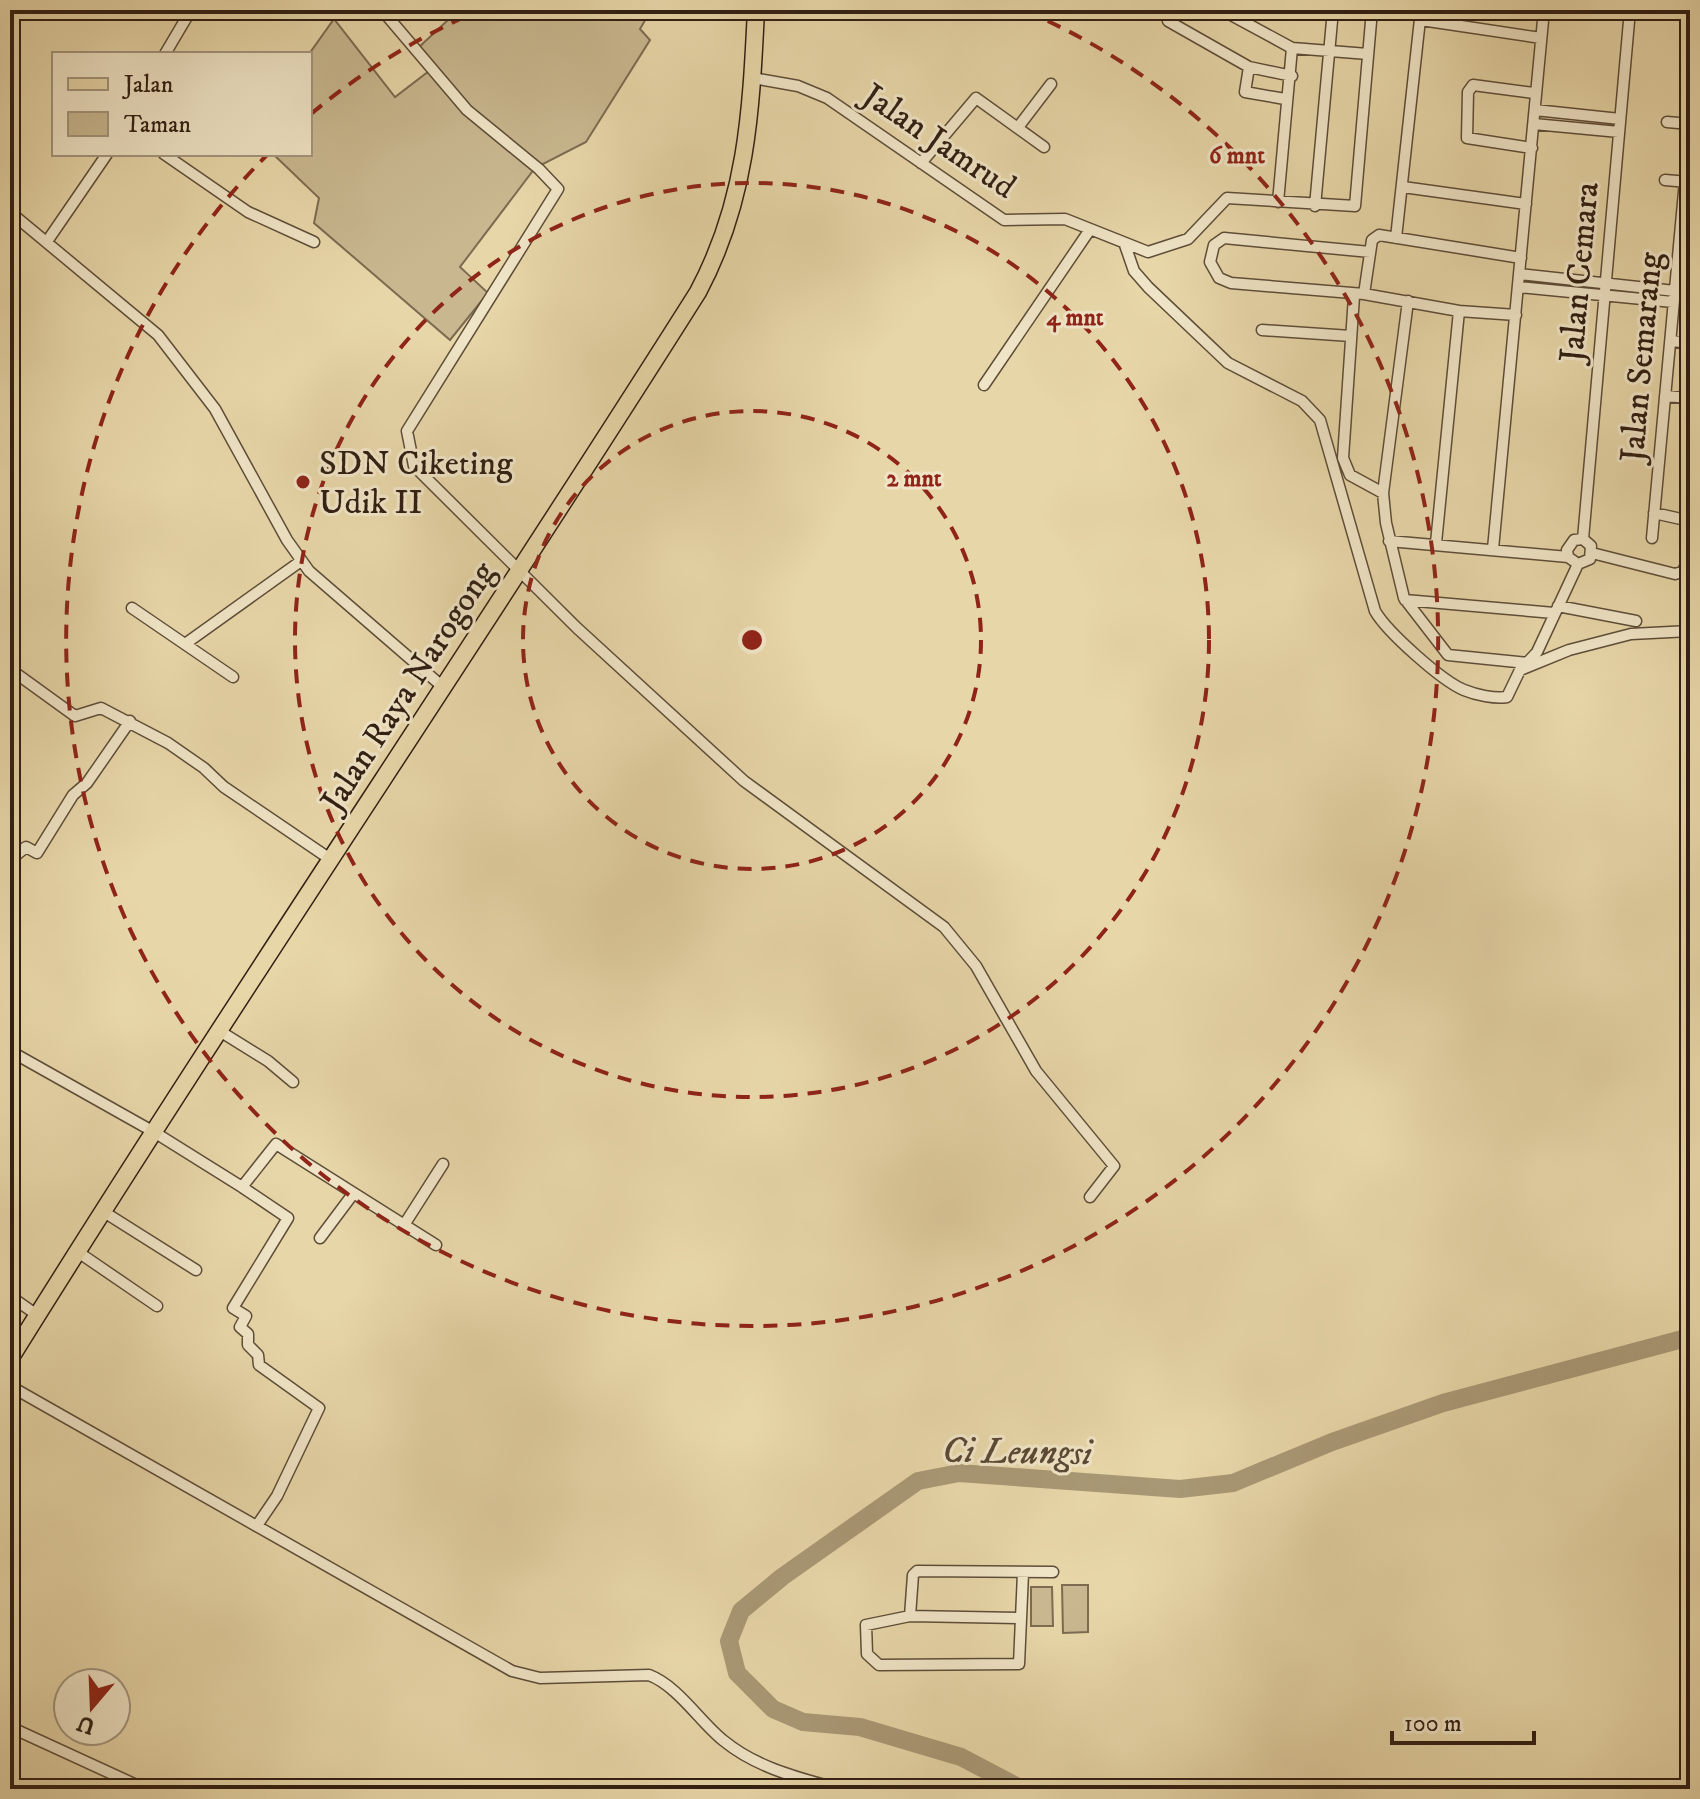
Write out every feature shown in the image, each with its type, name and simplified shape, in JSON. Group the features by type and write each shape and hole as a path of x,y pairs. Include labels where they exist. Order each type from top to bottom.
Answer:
{"main road":[{"name":"Jalan Raya Narogong","path":"10,1359 218,1030 630,400 712,265 736,200 745,158 756,10"}],"street":[{"path":"166,52 191,10"},
{"path":"382,10 467,110 539,169 558,189 407,431 414,466 517,570 744,781 944,927 976,966 1036,1071 1114,1166 1090,1197"},
{"path":"1176,10 1168,21 1249,67 1292,76"},
{"path":"1222,10 1292,48 1368,54"},
{"path":"1315,206 1333,10"},
{"name":"Jalan Jamrud","path":"753,78 798,86 827,98 1004,220 1065,219 1144,252 1180,244 1227,198 1315,206 1352,208 1355,205 1372,10"},
{"path":"1493,549 1544,10"},
{"name":"Jalan Cemara","path":"1583,539 1630,10"},
{"path":"1396,238 1421,15 1541,38"},
{"path":"1278,202 1292,76 1292,48"},
{"path":"1249,67 1245,92 1285,99"},
{"path":"1019,126 1051,84"},
{"path":"1532,148 1467,138 1468,92 1473,85 1534,93"},
{"path":"921,163 976,98 1019,126 1044,147"},
{"path":"1535,110 1620,119"},
{"path":"1667,122 1689,124 1690,110"},
{"path":"1534,124 1619,132"},
{"path":"48,240 106,156"},
{"path":"167,156 248,212 314,242"},
{"path":"1665,180 1688,182"},
{"name":"Jalan Semarang","path":"1652,538 1674,296 1685,233 1688,182"},
{"path":"1403,187 1526,204"},
{"path":"10,212 48,240 158,335 186,367 215,409 301,561 370,627 443,687"},
{"path":"984,385 1089,231"},
{"path":"1383,493 1350,475 1343,458 1351,336 1375,236 1521,258"},
{"path":"1370,252 1224,238 1214,245 1210,262 1219,278 1231,283 1516,315"},
{"path":"1125,245 1134,271 1228,363 1302,401 1320,420 1375,611 1389,629 1455,686 1473,693 1507,697 1520,670 1569,650 1638,633 1690,631"},
{"path":"1520,274 1605,289 1674,296"},
{"path":"1519,287 1605,289"},
{"path":"1408,301 1383,493 1389,541 1405,600 1448,655 1522,664 1534,659 1578,564 1590,559 1592,553"},
{"path":"1436,543 1459,311"},
{"path":"1262,330 1351,336"},
{"path":"1672,341 1690,343"},
{"path":"1665,396 1690,398"},
{"path":"1654,513 1690,521"},
{"path":"1568,557 1569,544 1583,539 1592,553 1675,574 1684,569 1690,559"},
{"path":"1389,541 1568,557 1578,564"},
{"path":"185,644 301,561"},
{"path":"1405,600 1556,609 1636,621"},
{"path":"132,608 233,677"},
{"path":"10,669 77,717 100,708 130,721 192,759 224,787 258,804 330,859"},
{"path":"10,860 26,847 37,853 73,795 87,783 130,721"},
{"path":"218,1030 268,1061 293,1082"},
{"path":"10,1051 154,1132 288,1218 233,1308 246,1316 240,1327 248,1334 248,1345 258,1355 259,1365 319,1408 277,1496 258,1524"},
{"path":"242,1187 276,1144 436,1245"},
{"path":"404,1225 443,1164"},
{"path":"320,1238 353,1194"},
{"path":"104,1212 196,1270"},
{"path":"78,1252 157,1306"},
{"path":"10,1296 37,1315"},
{"path":"10,1386 258,1524 426,1625 512,1671 540,1678 649,1675 664,1683 699,1720 734,1749 777,1771 839,1789"},
{"path":"910,1616 913,1575 917,1571 1053,1572"},
{"path":"1021,1618 910,1616 866,1625 867,1654 871,1661 879,1665 1018,1664 1021,1660 1023,1573"},
{"path":"10,1727 145,1789"}],"green space":[{"path":"440,10 651,10 640,29 650,40 586,142 535,168 460,267 488,293 450,340 314,223 319,198 275,156 312,156 310,52 334,19 395,97 429,71 417,49 448,20"},
{"path":"1062,1585 1088,1585 1088,1632 1063,1633"},
{"path":"1031,1587 1052,1587 1053,1626 1031,1626"}],"waterway":[{"name":"Ci Leungsi","path":"1022,1789 961,1757 860,1727 803,1722 773,1709 737,1673 729,1641 741,1611 782,1577 918,1481 959,1473 1180,1489 1233,1483 1332,1442 1443,1403 1690,1337"}],"place":[{"name":"SDN Ciketing Udik II","path":"303,482"}]}
